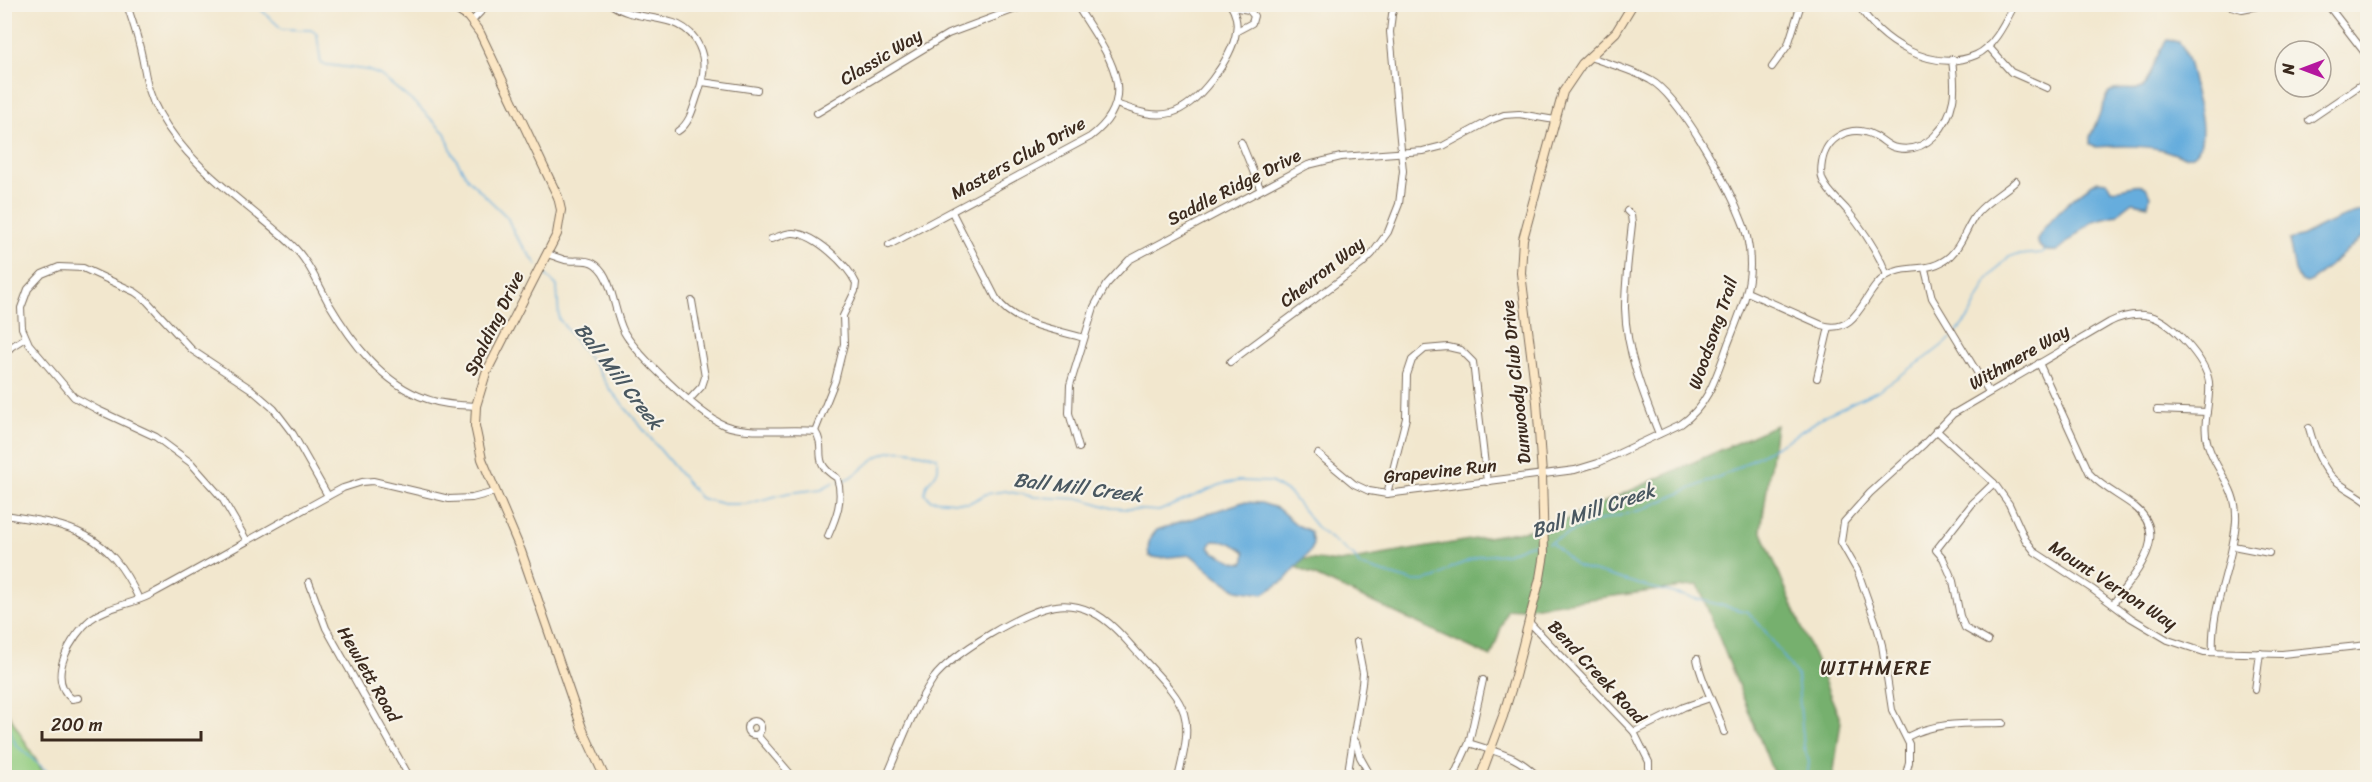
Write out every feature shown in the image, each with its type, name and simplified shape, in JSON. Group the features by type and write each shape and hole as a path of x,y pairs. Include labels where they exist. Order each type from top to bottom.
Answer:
{"street":[{"path":"127,4 140,45 149,93 179,145 216,182 293,246 310,268 350,336 388,378 409,392 427,400 476,406"},
{"name":"Spalding Drive","path":"448,4 472,21 558,197 561,210 560,225 548,254 486,372 476,406 478,445 495,492 521,551 582,728 605,777"},
{"path":"472,21 488,4"},
{"path":"611,4 628,14 672,21 690,32 702,54 704,69 702,82 688,122 678,131"},
{"name":"Classic Way","path":"817,113 948,34 1029,4"},
{"path":"1076,4 1115,69 1119,86 1116,104 1155,115 1170,114 1185,107 1206,88 1230,51 1237,31 1231,6 1249,10 1254,16 1252,23 1237,31"},
{"name":"Chevron Way","path":"1230,362 1372,254 1388,232 1400,204 1402,187 1402,153 1390,32 1392,14 1396,4"},
{"name":"Dunwoody Club Drive","path":"1480,777 1503,716 1529,622 1544,554 1537,402 1522,291 1523,239 1555,120 1568,83 1616,32 1633,4"},
{"path":"1772,67 1788,45 1801,4"},
{"path":"1858,4 1872,26 1911,53 1923,57 1952,59 1976,55 1988,46 2015,4"},
{"path":"2223,4 2253,8 2268,4"},
{"path":"2327,4 2367,57"},
{"path":"1988,46 2011,72 2047,88"},
{"name":"Woodsong Trail","path":"1542,475 1575,470 1598,463 1691,417 1707,399 1747,292 1750,254 1740,215 1705,150 1673,99 1650,80 1590,57"},
{"path":"1887,275 1862,229 1823,181 1821,169 1823,156 1832,141 1850,131 1872,134 1887,145 1901,149 1911,149 1930,140 1940,131 1952,105 1954,88 1952,59"},
{"path":"2309,120 2367,80"},
{"path":"702,82 757,90"},
{"name":"Masters Club Drive","path":"890,245 1090,137 1106,123 1116,104"},
{"name":"Saddle Ridge Drive","path":"1079,448 1069,412 1068,396 1084,338 1100,296 1129,260 1260,188 1322,160 1423,151 1443,146 1504,115 1519,114 1555,120"},
{"path":"1240,142 1260,188"},
{"path":"1747,292 1829,327 1844,325 1857,315 1877,284 1887,275 1899,271 1925,269 1950,257 1959,246 1978,212 2016,181"},
{"path":"1627,211 1631,215 1632,224 1625,307 1629,339 1637,372 1659,434"},
{"path":"952,212 996,298 1005,309 1019,318 1084,338"},
{"path":"771,239 793,233 810,238 835,255 856,284 843,316 844,344 835,381 815,431"},
{"path":"548,254 566,260 589,261 598,266 610,287 619,320 631,343 657,372 713,419 732,428 815,431"},
{"path":"247,541 222,498 191,463 156,437 74,397 25,338 20,318 23,299 34,281 51,270 67,266 83,268 135,292 156,309 192,350 251,389 274,409 293,434 328,496"},
{"path":"1925,269 1932,298 1989,392"},
{"path":"690,399 702,386 705,377 692,301"},
{"name":"Withmere Way","path":"1905,777 1910,753 1907,737 1892,710 1882,645 1876,623 1858,572 1843,547 1841,536 1844,522 1881,482 1961,408 2119,318 2143,315 2157,318 2168,326 2202,362 2209,382 2205,434 2215,463 2230,485 2235,501 2233,546 2215,616 2212,636 2213,652"},
{"path":"1817,378 1829,327"},
{"path":"4,355 11,347 25,338"},
{"path":"1387,494 1406,418 1408,368 1418,353 1433,347 1448,346 1461,350 1468,354 1473,362 1487,482"},
{"path":"2039,363 2090,474 2096,482 2135,507 2147,521 2149,544 2145,560 2113,604"},
{"path":"2157,410 2207,412"},
{"path":"2309,428 2313,443 2326,469 2336,480 2367,503"},
{"name":"Mount Vernon Way","path":"1936,430 1994,483 2009,504 2031,548 2131,618 2168,640 2194,650 2213,652 2307,653 2367,645"},
{"path":"815,431 819,438 822,464 827,472 837,478 839,483 839,510 828,536"},
{"name":"Grapevine Run","path":"1318,454 1354,484 1369,491 1387,494 1542,475"},
{"path":"78,698 72,699 68,696 62,677 63,660 71,643 83,627 97,615 139,599 351,484 373,481 449,499 472,498 495,492"},
{"path":"1988,641 1965,628 1960,616 1953,581 1943,558 1936,550 1972,504 1994,483"},
{"path":"4,515 57,523 89,536 118,562 139,599"},
{"path":"2233,546 2269,553"},
{"name":"Hewlett Road","path":"309,582 326,628 410,777"},
{"path":"886,777 925,693 943,668 959,653 999,630 1041,609 1058,605 1084,609 1107,621 1178,699 1185,716 1188,734 1178,777"},
{"name":"Bend Creek Road","path":"1529,622 1634,732 1649,762 1649,777"},
{"path":"1348,777 1363,673 1357,642"},
{"path":"2255,690 2260,653"},
{"path":"1697,658 1724,732"},
{"path":"1453,777 1469,743 1483,680"},
{"path":"1634,732 1684,707 1710,698"},
{"path":"1907,737 1919,730 1947,724 2003,723"},
{"path":"757,735 794,777"},
{"path":"1355,739 1360,757 1369,773"},
{"path":"1469,743 1491,751 1502,752 1517,759 1539,777"},
{"path":"1348,777 1357,773 1369,773 1376,777"},
{"path":"1086,777 1112,777"}],"green space":[{"path":"1776,425 1761,530 1841,721 1833,777 1775,777 1698,585 1507,610 1491,657 1272,556 1340,562 1552,526"},
{"path":"5,708 46,777 5,777"}],"water":[{"path":"2167,40 2179,42 2189,64 2202,128 2200,145 2196,152 2191,156 2182,156 2152,148 2090,145 2090,137 2109,92 2117,89 2143,88"},
{"path":"2098,181 2107,182 2111,189 2115,190 2136,186 2146,187 2150,196 2148,205 2133,202 2116,215 2093,221 2057,251 2047,251 2042,248 2037,240 2041,232 2073,199"},
{"path":"2367,211 2367,234 2311,281 2307,283 2300,281 2295,271 2289,240 2303,236 2342,217"},
{"path":"1243,502 1261,503 1277,508 1297,525 1310,531 1313,543 1312,549 1285,580 1263,594 1237,590 1191,555 1159,558 1149,556 1149,542 1157,530","holes":["1213,541 1234,545 1245,552 1245,560 1243,563 1236,562 1213,552 1209,547"]}],"waterway":[{"name":"Ball Mill Creek","path":"255,4 282,29 311,30 317,34 321,64 367,70 380,75 418,106 445,133 453,154 468,179 507,217 515,235 537,265"},
{"name":"Ball Mill Creek","path":"1956,333 1969,317 1987,281 2009,256 2046,251"},
{"name":"Ball Mill Creek","path":"542,271 557,286 559,319 609,388 700,498 724,504 746,504 788,493 821,489 834,482"},
{"name":"Ball Mill Creek","path":"1548,543 1594,522 1641,510 1730,472 1791,438 1826,415 1877,391 1953,337"},
{"name":"Ball Mill Creek","path":"839,481 852,476 881,455 898,450 937,457 938,469 927,484 925,494 931,500 969,503 986,494 1005,491 1035,497 1083,499 1112,508 1159,511 1222,484 1238,481 1271,482 1290,494 1319,530 1354,556 1360,566 1412,581 1436,578 1451,568 1480,556 1506,554 1528,545 1541,543"},
{"path":"1552,543 1576,566 1748,612 1797,675 1804,747 1809,762 1807,778"},
{"path":"4,717 16,745 55,778"}],"district":[{"name":"WITHMERE","path":"1876,668"}]}
